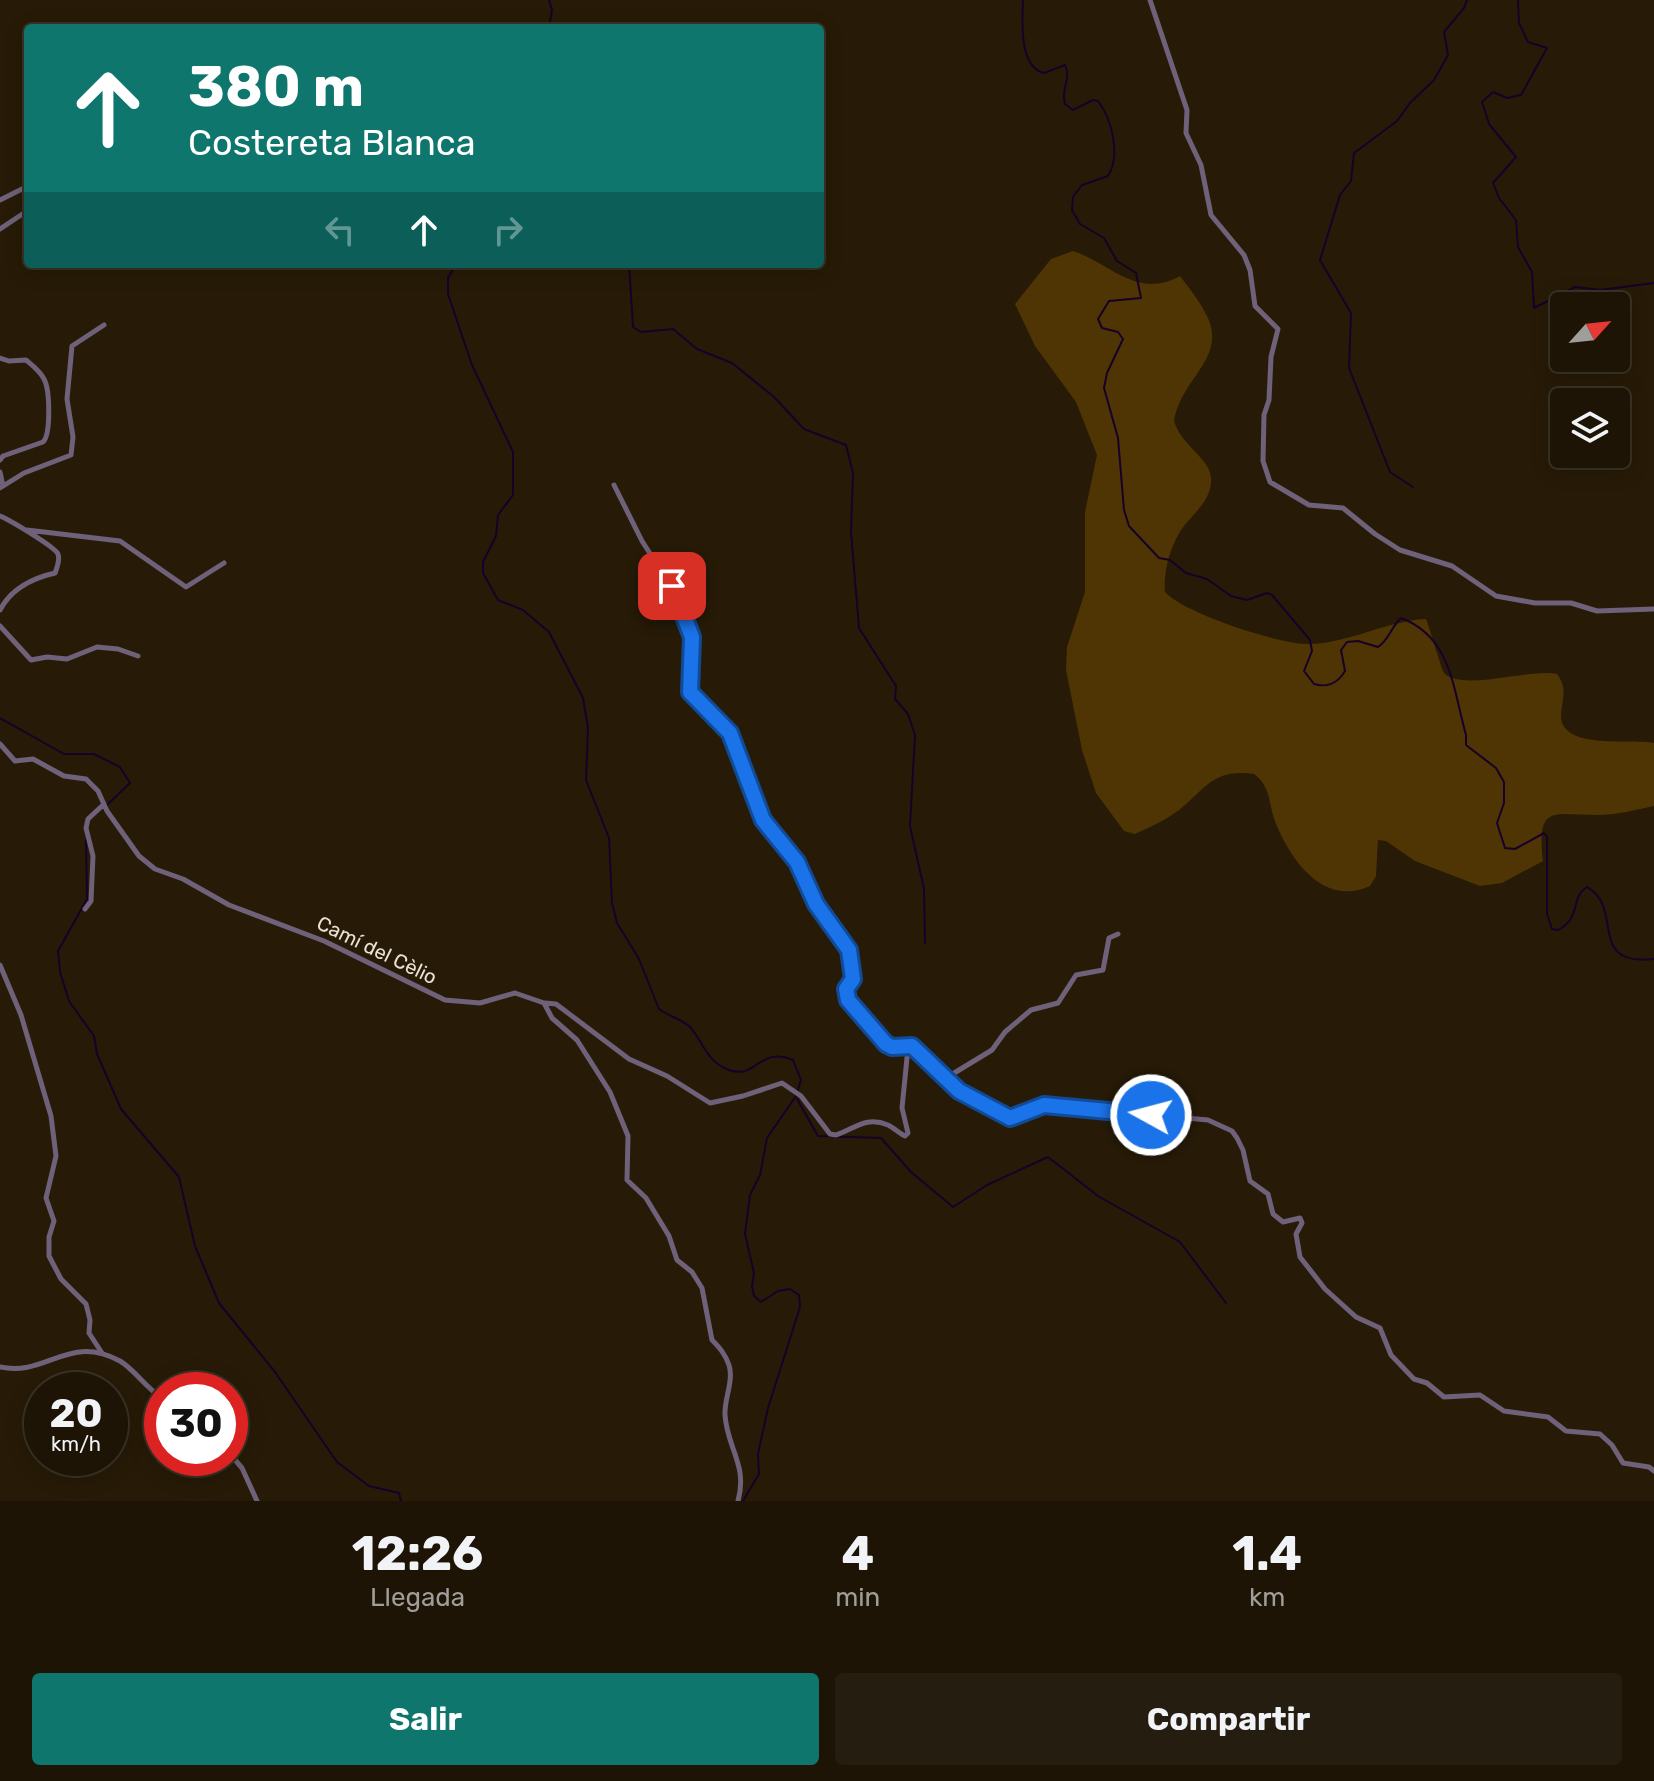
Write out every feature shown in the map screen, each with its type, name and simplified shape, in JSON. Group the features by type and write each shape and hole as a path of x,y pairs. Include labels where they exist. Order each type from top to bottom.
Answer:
{"street":[{"path":"1150,0 1187,110 1186,133 1201,165 1211,215 1242,252 1250,267 1254,303 1278,329 1270,360 1269,400 1264,415 1263,461 1268,480 1277,489 1309,505 1343,508 1400,550 1452,566 1496,596 1532,603 1571,603 1597,611 1654,609"},
{"path":"0,200 24,188"},
{"path":"0,229 24,213"},
{"path":"0,472 1,487 24,473 71,455 73,437 67,399 72,346 104,325"},
{"path":"0,358 26,360 41,373 48,391 46,412 49,431 43,442 3,456 0,460"},
{"path":"614,485 642,541 679,599 692,637 690,692 730,733 763,820 797,862 816,904 849,950 853,979 846,989 848,1000 886,1044 917,1049 959,1091 1010,1118 1044,1105 1085,1107 1208,1120 1228,1129 1243,1150 1250,1181 1268,1194 1273,1214 1283,1222 1300,1218 1302,1223 1296,1234 1300,1257 1341,1305 1356,1317 1380,1328 1391,1355 1414,1379 1427,1383 1444,1397 1480,1395 1504,1411 1548,1417 1566,1431 1600,1434 1612,1445 1623,1463 1649,1467 1654,1471"},
{"path":"0,516 27,530 57,552 56,571 12,592 0,610"},
{"path":"27,530 120,541 186,587 224,563"},
{"path":"0,626 31,660 47,657 67,659 97,647 118,649 138,656"},
{"name":"Camí del Cèlio","path":"0,744 15,761 33,759 64,776 86,779 98,791 132,846 155,869 183,879 229,905 324,941 412,987 445,1000 480,1003 515,993 556,1004 629,1059 667,1076 710,1103 782,1083 801,1096 830,1134 836,1135 865,1120 888,1125 905,1136 908,1133 902,1108 908,1048"},
{"path":"85,909 91,901 93,856 86,828 88,819 104,804"},
{"path":"946,1078 992,1050 1005,1032 1031,1010 1058,1003 1076,975 1103,970 1109,938 1118,934"},
{"path":"0,965 21,1015 51,1116 56,1156 46,1198 54,1221 49,1237 49,1256 61,1279 86,1304 89,1333 102,1353"},
{"path":"544,1003 552,1018 575,1037 586,1058 603,1077 628,1136 627,1180 646,1198 669,1236 677,1260 702,1288 712,1340 721,1347 729,1364 726,1420 740,1465 742,1481 738,1501"},
{"path":"0,1367 35,1366 70,1352 102,1353 124,1363 144,1386"},
{"path":"246,1476 257,1501"}],"shaded area":[{"path":"1073,251 1137,282 1165,282 1180,276 1205,312 1212,332 1207,357 1178,406 1174,421 1182,437 1209,470 1211,485 1202,504 1175,541 1167,566 1165,592 1212,618 1257,634 1298,643 1326,642 1397,623 1426,619 1444,673 1453,678 1480,680 1557,674 1563,689 1561,715 1564,726 1572,734 1599,741 1654,743 1654,806 1611,814 1551,816 1542,829 1543,861 1502,883 1480,886 1415,861 1386,841 1378,840 1376,876 1370,886 1338,891 1324,886 1291,853 1276,824 1267,791 1254,774 1220,777 1163,820 1135,834 1124,831 1096,793 1082,750 1066,670 1067,647 1085,592 1085,512 1097,455 1076,402 1035,346 1015,304 1051,259"}],"waterway":[{"path":"549,0 552,10 550,24"},
{"path":"1023,0 1024,42 1030,62 1044,73 1065,65 1065,104 1073,110 1093,100 1098,101 1113,138 1114,158 1108,176 1082,185 1073,197 1072,210 1080,224 1104,238 1117,261 1136,273 1141,298 1109,301 1098,319 1102,328 1118,332 1123,339 1107,373 1104,388 1118,438 1124,510 1129,526 1159,558 1170,560 1186,573 1207,579 1231,596 1247,600 1267,593 1272,595 1310,640 1312,651 1304,671 1314,684 1328,685 1342,675 1345,671 1341,650 1347,642 1358,641 1378,647 1401,618 1418,627 1431,638 1448,667 1466,745 1496,768 1504,782 1504,803 1497,823 1505,848 1515,849 1544,833 1547,837 1547,914 1552,929 1558,930 1570,920 1579,896 1587,887 1598,896 1604,908 1609,934 1620,954 1633,959 1654,959"},
{"path":"1413,487 1390,472 1349,368 1351,313 1320,260 1340,195 1351,181 1354,153 1397,121 1410,103 1434,80 1448,55 1444,32 1467,0"},
{"path":"1518,0 1519,23 1528,42 1547,48 1521,95 1507,98 1493,92 1482,102 1489,124 1516,157 1493,183 1499,198 1516,220 1518,247 1532,272 1534,308 1575,287 1600,290 1654,283"},
{"path":"454,268 448,278 448,294 472,365 513,452 513,495 498,515 496,536 483,562 483,573 498,600 523,610 549,632 583,698 588,728 586,780 609,838 612,903 617,923 639,959 659,1009 691,1028 716,1062 738,1072 772,1057 793,1060 801,1080 798,1090"},
{"path":"629,268 633,327 641,332 673,329 697,349 732,363 774,397 804,429 846,445 853,473 851,532 859,628 896,686 895,699 908,714 915,735 910,826 924,889 925,943"},
{"path":"0,718 64,754 94,754 120,767 130,783 107,805"},
{"path":"86,840 87,899 58,951 60,972 69,1001 94,1036 97,1054 121,1109 179,1177 195,1246 219,1303 275,1372 337,1462 369,1486 399,1493 401,1501"},
{"path":"743,1501 759,1474 758,1454 768,1408 800,1307 799,1295 790,1289 778,1291 761,1302 754,1296 754,1273 745,1234 750,1195 760,1175 767,1138 796,1096"},
{"path":"797,1099 818,1136 881,1138 911,1172 953,1207 987,1185 1048,1157 1098,1196 1180,1242 1226,1303"}],"route":[{"path":"672,586 692,637 690,692 701,705 715,714 730,733 763,820 797,862 816,904 849,950 853,979 846,989 848,1000 886,1044 917,1049 940,1076 959,1091 1006,1117 1016,1117 1044,1105 1151,1115"}]}
